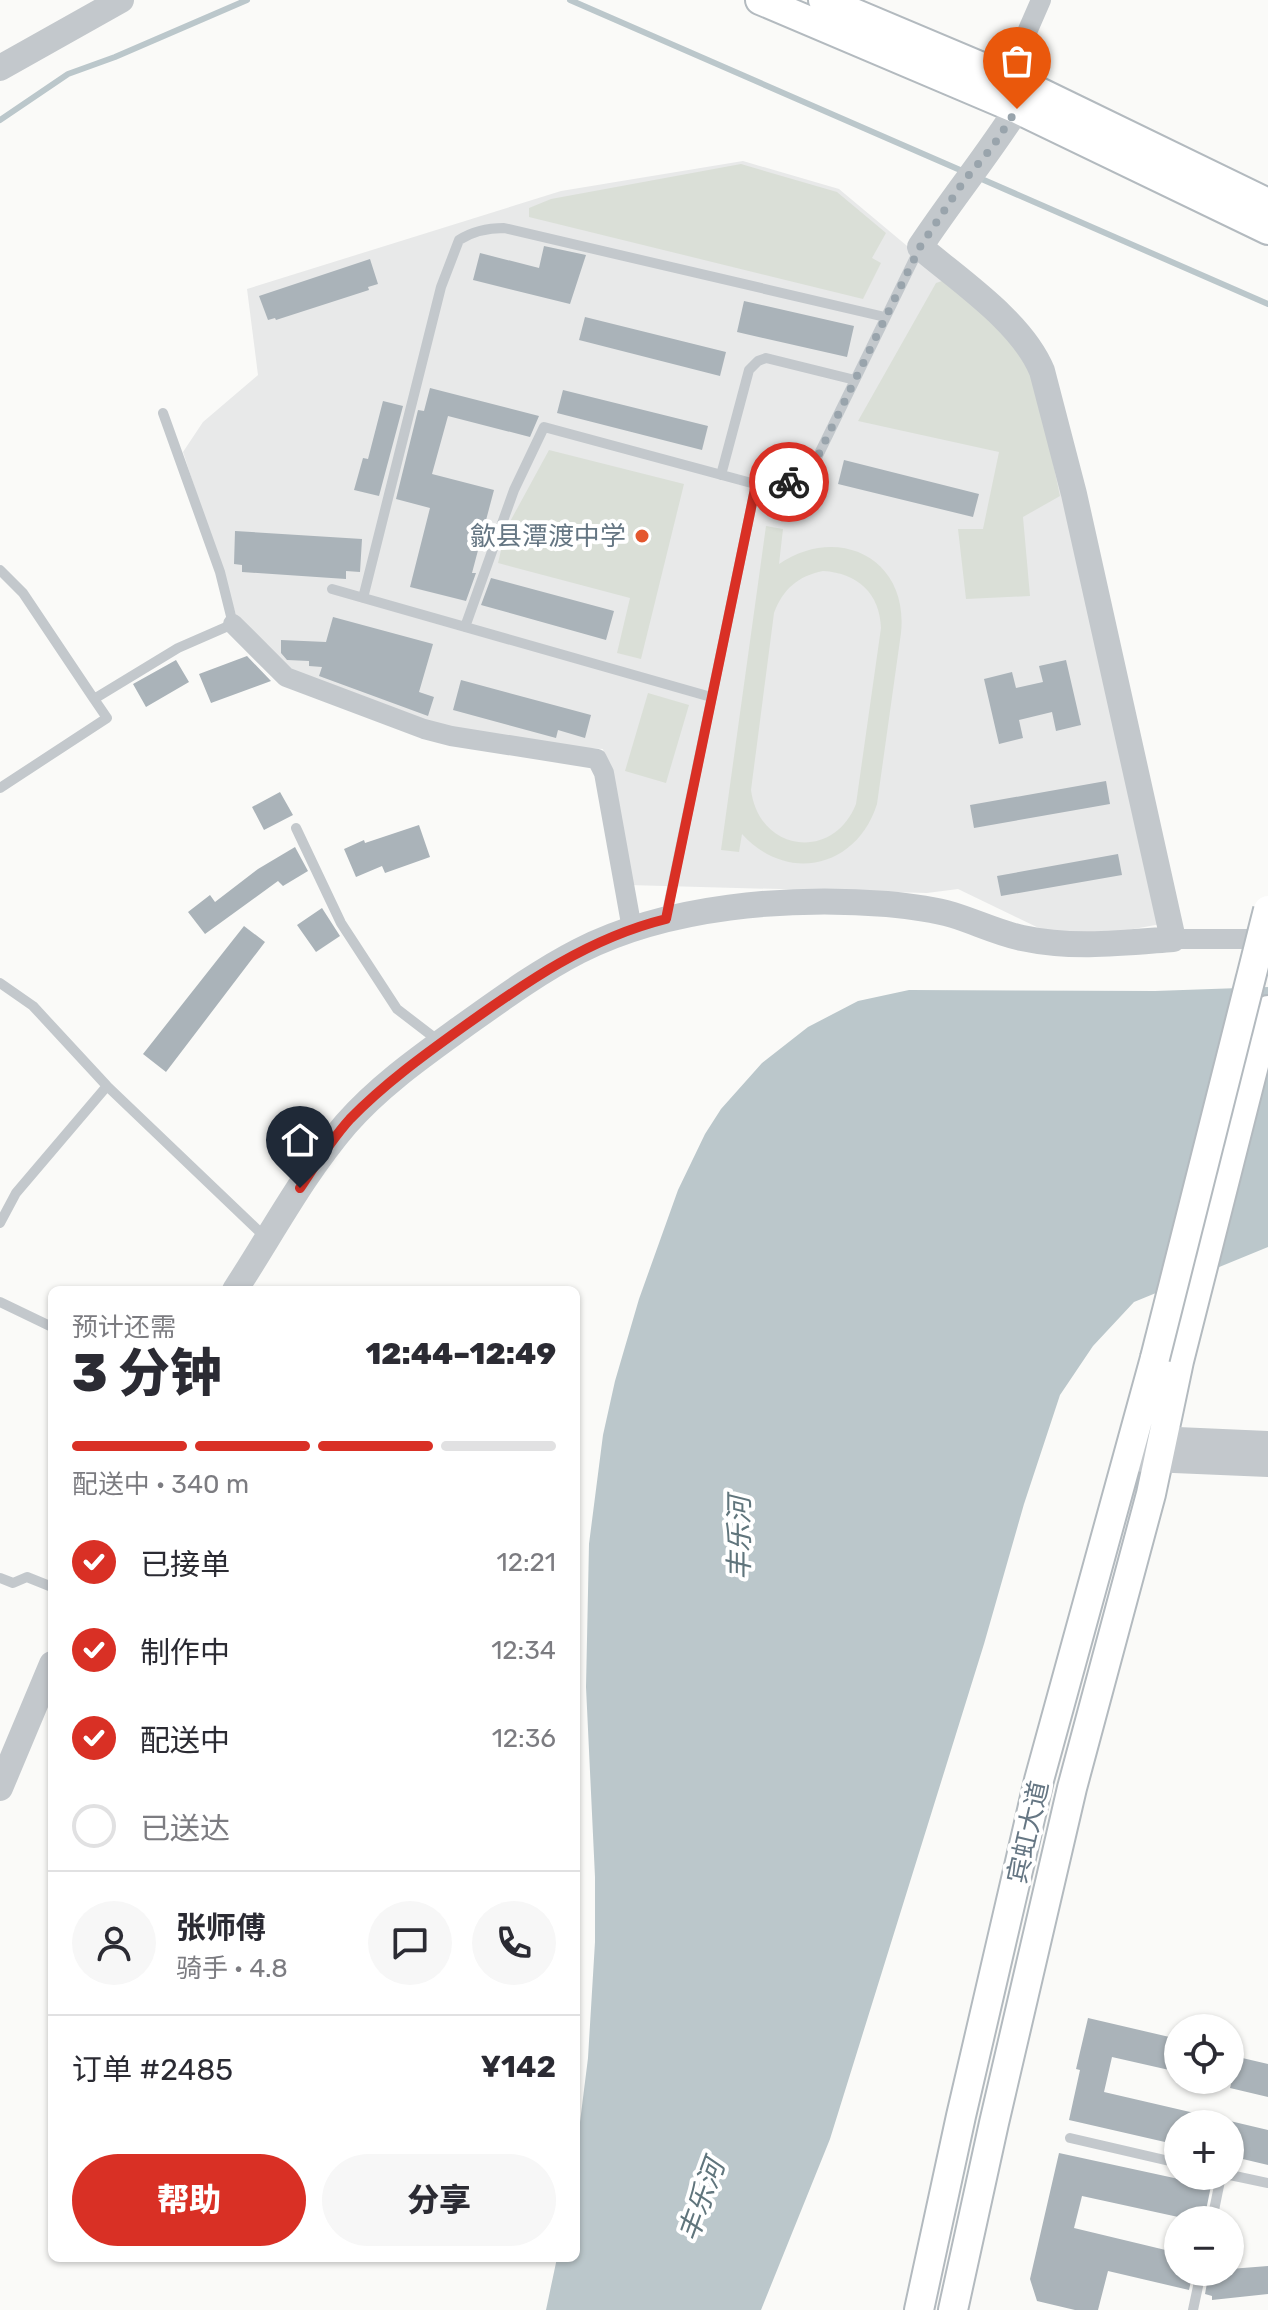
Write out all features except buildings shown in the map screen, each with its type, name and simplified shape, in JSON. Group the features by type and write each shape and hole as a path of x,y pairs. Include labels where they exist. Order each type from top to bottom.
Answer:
{"main road":[{"path":"760,0 1017,109 1268,230"},
{"path":"823,0 1007,78 1268,203"},
{"path":"1167,1360 1268,910"},
{"path":"1167,1360 1268,1010"},
{"name":"宾虹大道","path":"919,2310 1039,1780 1130,1448 1167,1360"},
{"name":"宾虹大道","path":"953,2310 1072,1788 1161,1449 1167,1360"}],"street":[{"path":"0,68 121,0"},
{"path":"1007,78 1041,0"},
{"path":"1017,109 920,247 1018,331 1042,371 1074,494 1173,939"},
{"path":"233,624 286,677 424,729 597,759 604,773 632,929"},
{"path":"238,1286 317,1163 348,1121 387,1084 555,965 632,929 666,919 744,907 875,903 953,915 999,932 1078,946 1173,939 1268,939"},
{"path":"1130,1448 1268,1444"},
{"path":"1161,1449 1268,1464"},
{"path":"0,1788 48,1674"}],"lane":[{"path":"363,598 441,287 459,240 465,236 483,229 504,228 885,317"},
{"path":"465,627 514,490 544,427 770,488 793,481 813,466 920,247"},
{"path":"721,475 749,370 758,361 766,358 855,380"},
{"path":"94,699 178,648 233,624 220,572 163,413"},
{"path":"666,919 756,484"},
{"path":"0,570 23,593 107,718 0,788"},
{"path":"332,589 711,697"},
{"path":"296,828 341,923 382,987 397,1009 441,1043"},
{"path":"0,983 33,1006 107,1086 268,1239"},
{"path":"0,1223 16,1193 107,1086"},
{"path":"0,1302 48,1325"},
{"path":"0,1578 13,1583 27,1577 48,1585"},
{"path":"1070,2138 1164,2160"},
{"path":"1244,2178 1268,2183"},
{"path":"1193,2310 1198,2286"}],"shaded area":[{"name":"歙县潭渡中学","path":"743,161 839,189 1016,337 1036,373 1161,924 1089,937 1045,931 958,889 927,893 628,885 603,749 508,742 448,729 291,673 238,621 183,452 203,422 258,375 247,289 561,191"},
{"path":"741,164 837,192 886,233 872,258 881,263 863,299 529,217 529,208 551,199"},
{"path":"942,281 1013,337 1034,373 1060,496 1023,517 1030,596 966,599 958,529 983,529 999,452 858,421 936,283"},
{"path":"549,450 684,484 641,659 617,653 630,598 498,563 506,529"},
{"path":"766,526 783,529 779,564 802,552 824,547 846,548 865,555 881,568 894,585 900,607 901,633 877,804 867,826 854,843 837,855 819,862 799,863 779,859 760,850 742,834 739,852 721,850","holes":["823,571 836,573 865,588 876,605 881,628 856,804 845,823 831,835 815,841 798,842 782,837 768,826 757,811 751,790 774,613 787,590 799,580"]},
{"path":"648,693 689,705 666,783 625,771"}],"water":[{"name":"丰乐河","path":"1268,987 1268,1247 1134,1302 1093,1346 1060,1395 830,2139 761,2310 546,2310 556,2262 580,2262 580,2122 588,2058 595,1942 586,1687 589,1544 603,1435 615,1381 639,1299 678,1190 705,1134 721,1109 762,1063 808,1027 858,1001 909,990 1155,991"}],"waterway":[{"path":"0,120 68,74 247,0"},
{"path":"570,0 967,173"},
{"path":"977,177 1268,304"}],"way so far":[{"path":"789,482 801,477 813,466 920,247 1017,109"}],"place":[{"name":"歙县潭渡中学","path":"642,536"}],"route":[{"path":"300,1188 348,1121 387,1084 451,1035 580,951 605,939 666,919 756,484 770,488 789,482"}]}
